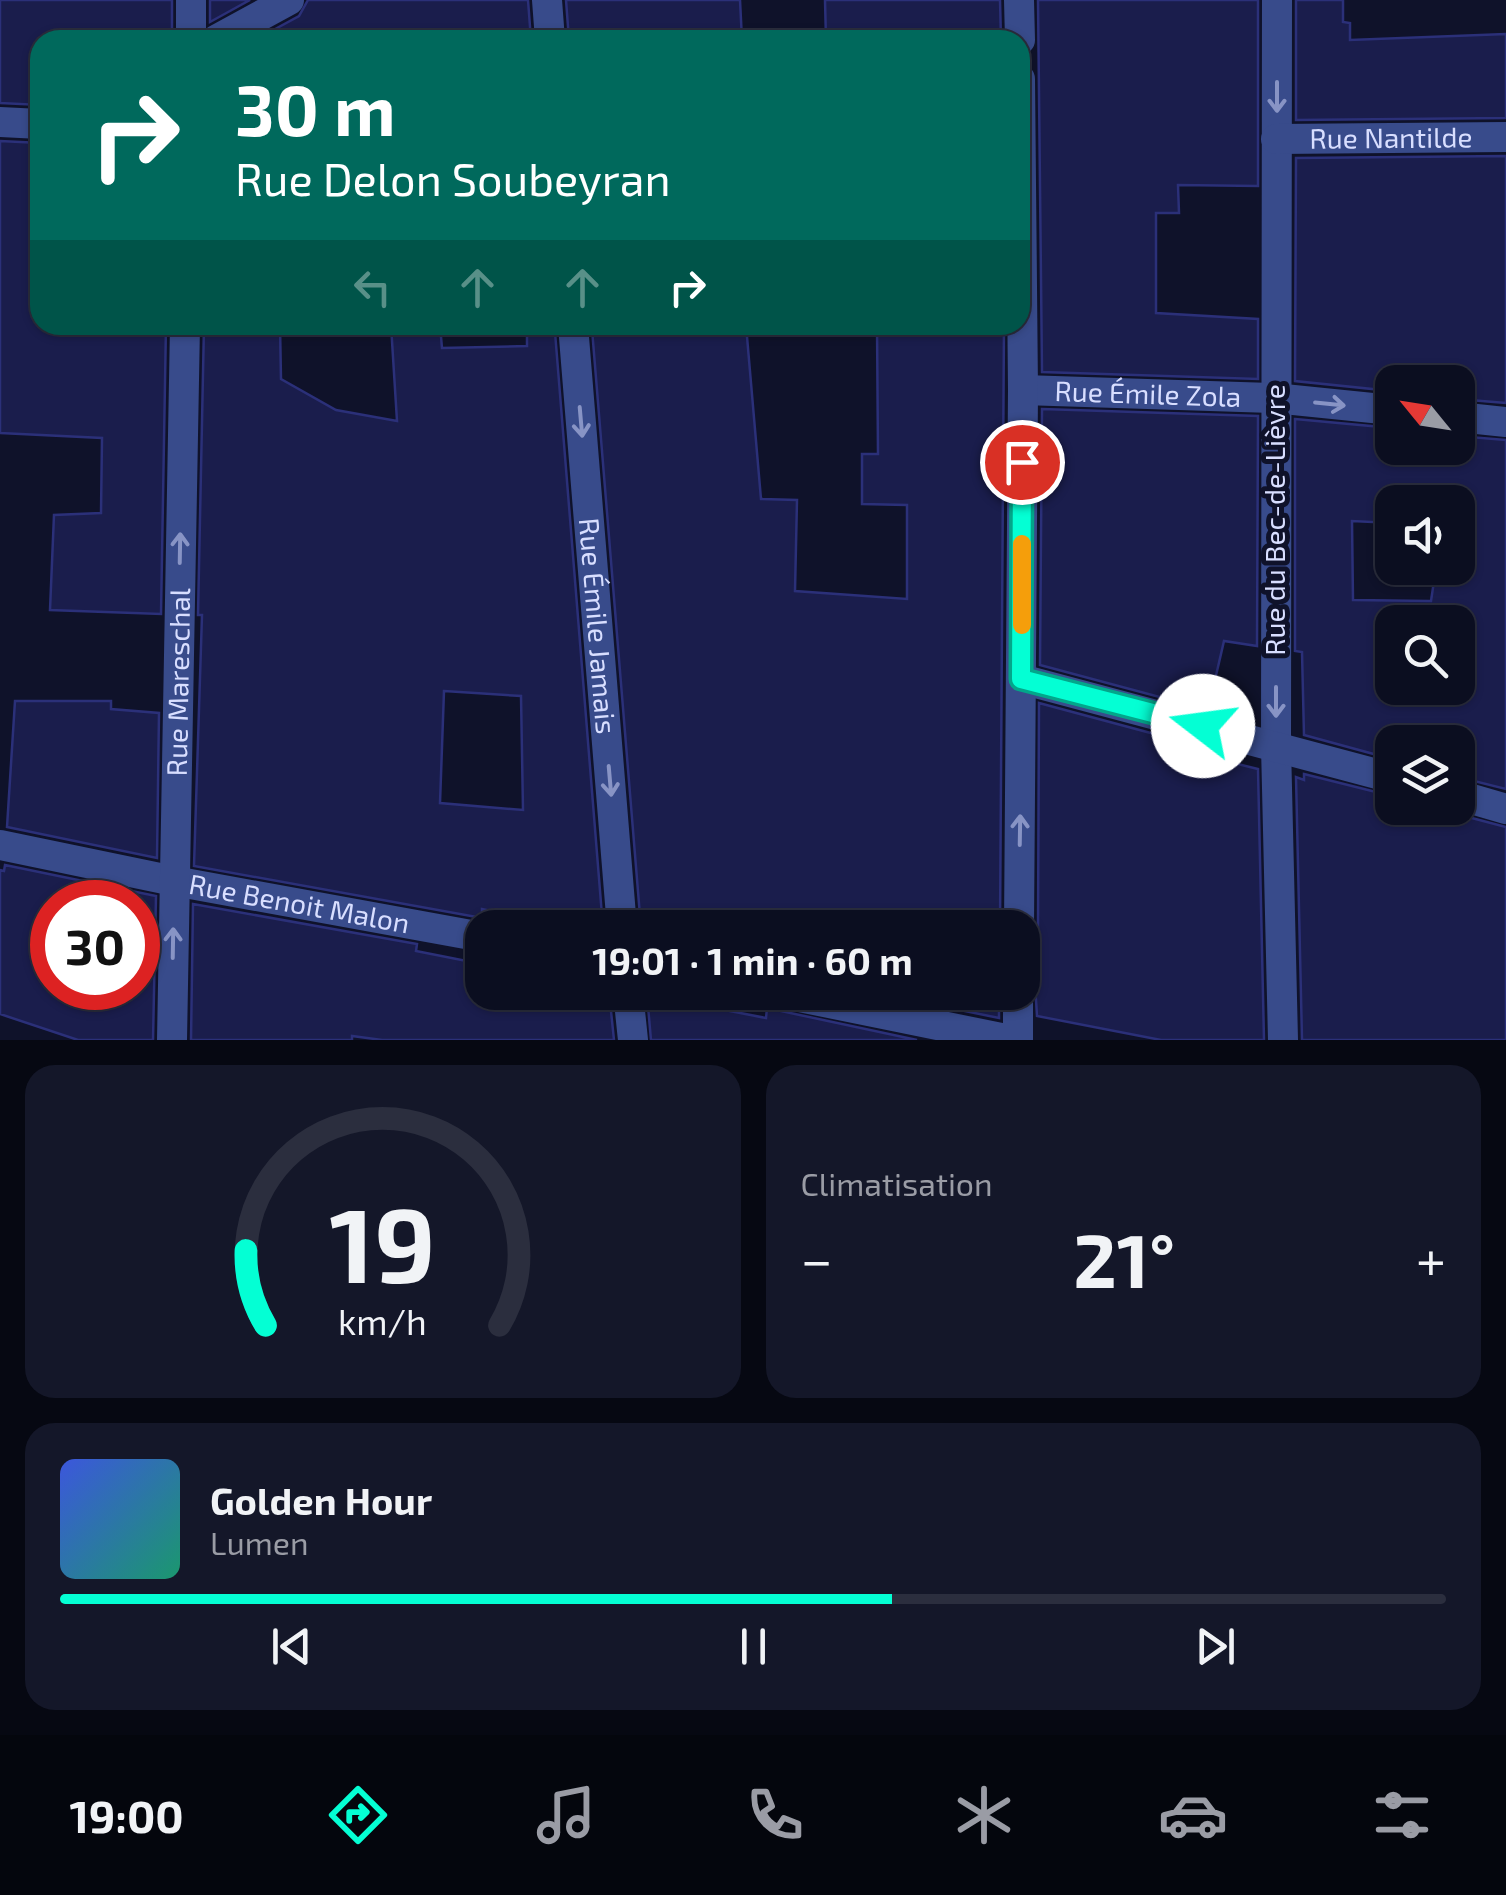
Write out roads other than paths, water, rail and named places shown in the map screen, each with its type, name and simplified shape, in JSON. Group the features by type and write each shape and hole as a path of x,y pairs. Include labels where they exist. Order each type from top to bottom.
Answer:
{"street":[{"path":"191,0 191,30"},
{"path":"234,30 289,0"},
{"path":"547,0 549,30"},
{"path":"1019,0 1020,30"},
{"name":"Rue du Bec-de-Lièvre","path":"1277,0 1276,746 1283,1040"},
{"path":"0,122 30,124"},
{"name":"Rue Nantilde","path":"1276,139 1506,137"},
{"name":"Rue Mareschal","path":"172,1040 185,335"},
{"name":"Rue Émile Jamais","path":"574,335 621,910"},
{"path":"1019,910 1022,335"},
{"name":"Rue Émile Zola","path":"1023,390 1274,398 1375,408"},
{"path":"1475,419 1506,422"},
{"path":"1021,679 1375,773"},
{"path":"1475,800 1506,809"},
{"name":"Rue Benoit Malon","path":"0,845 465,933"},
{"path":"630,1010 633,1040"},
{"path":"865,1010 1014,1040 1016,1010"}]}
